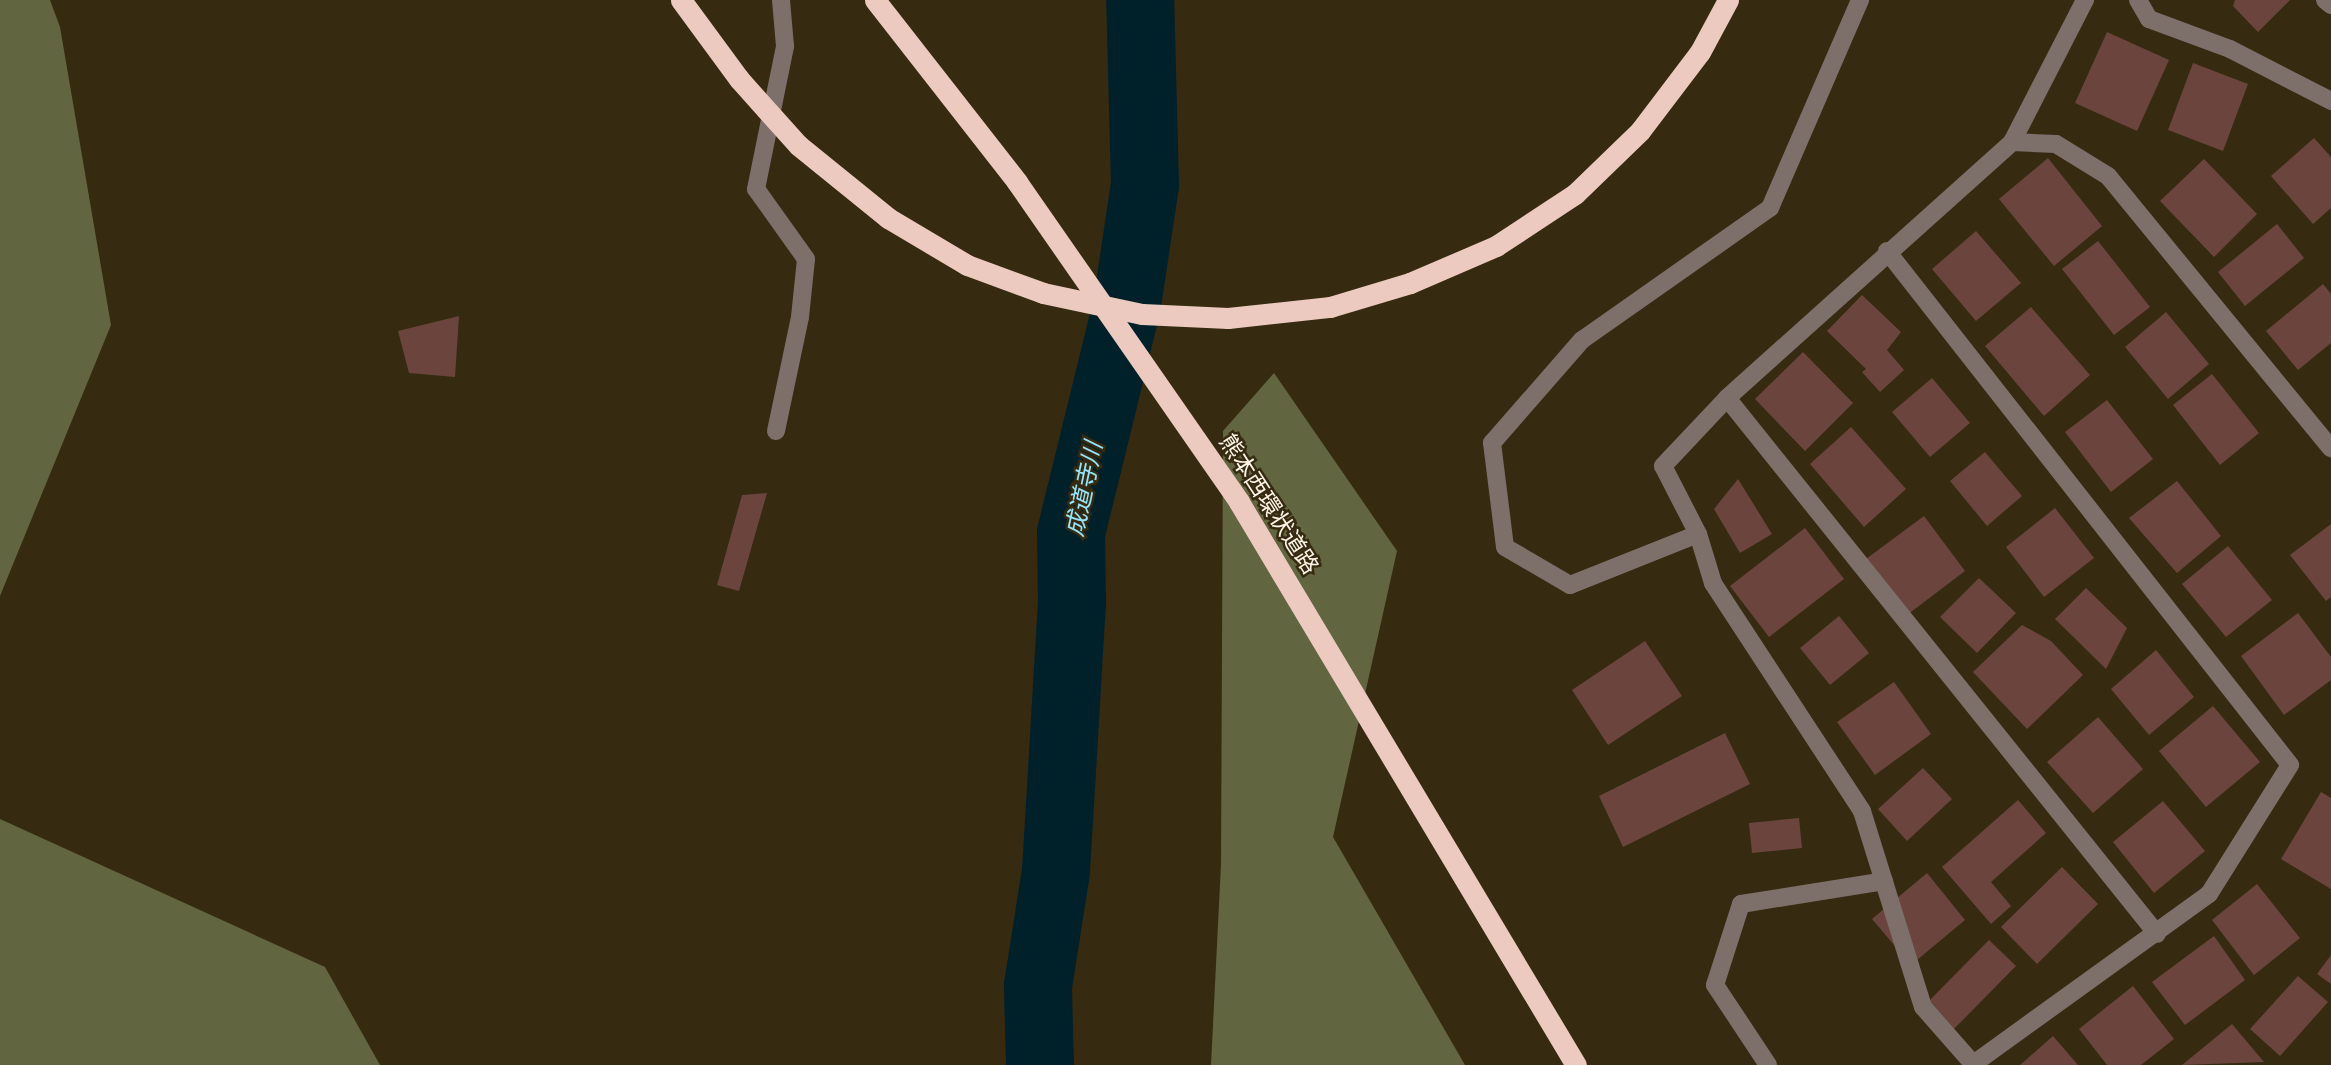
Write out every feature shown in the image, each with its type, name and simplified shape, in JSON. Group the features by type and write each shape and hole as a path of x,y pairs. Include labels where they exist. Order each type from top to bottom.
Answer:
{"highway":[{"path":"681,0 739,79 798,145 888,218 967,265 1043,293 1142,314 1228,318 1330,307 1410,283 1496,246 1575,194 1640,131 1700,52 1728,0"},
{"name":"熊本西環状道路","path":"875,0 1017,182 1240,502 1393,753 1576,1065"}],"street":[{"path":"776,431 800,317 806,259 756,189 785,46 781,0"},
{"path":"1698,534 1570,586 1506,547 1492,443 1582,341 1770,208 1860,0"},
{"path":"1887,251 2290,765 2209,894 1973,1065 1923,1007 1862,811 1713,583 1698,534 1663,466 1727,398 1887,251 2012,142 2085,0"},
{"path":"2138,0 2149,19 2230,49 2331,101"},
{"path":"2325,0 2331,5"},
{"path":"2012,142 2056,144 2108,176 2331,448"},
{"path":"1727,398 2157,934"},
{"path":"1768,1065 1715,985 1741,904 1884,881"}],"green space":[{"path":"0,0 50,0 60,27 111,325 0,596"},
{"path":"1274,373 1397,551 1333,837 1465,1065 1211,1065 1221,864 1223,431"},
{"path":"0,819 325,967 380,1065 0,1065"}],"building":[{"path":"2235,0 2290,0 2258,32 2233,6"},
{"path":"2107,32 2169,60 2137,131 2075,103"},
{"path":"2193,63 2248,84 2223,151 2168,130"},
{"path":"2314,138 2331,157 2331,208 2313,224 2271,176"},
{"path":"2048,158 2102,226 2054,266 1999,199"},
{"path":"2204,159 2257,214 2214,257 2160,201"},
{"path":"2277,224 2304,258 2245,306 2218,272"},
{"path":"1976,231 2021,283 1976,321 1932,269"},
{"path":"2098,241 2150,307 2114,335 2062,269"},
{"path":"2323,284 2331,294 2331,343 2298,370 2266,331"},
{"path":"1862,295 1901,332 1887,350 1904,370 1880,392 1862,372 1866,369 1827,331"},
{"path":"2031,307 2090,375 2044,416 1985,346"},
{"path":"2166,312 2209,364 2168,399 2125,347"},
{"path":"459,316 455,377 409,373 398,331"},
{"path":"1803,352 1853,403 1805,451 1755,399"},
{"path":"2212,374 2259,433 2220,465 2173,405"},
{"path":"1932,378 1970,423 1930,457 1892,412"},
{"path":"2107,400 2153,459 2111,492 2065,432"},
{"path":"1851,427 1906,489 1864,527 1810,464"},
{"path":"1985,452 2022,496 1987,526 1950,481"},
{"path":"1738,479 1772,534 1740,553 1714,509"},
{"path":"2177,481 2221,536 2177,573 2129,518"},
{"path":"767,493 739,591 717,585 742,495"},
{"path":"2055,508 2094,558 2044,597 2006,547"},
{"path":"1924,516 1965,571 1907,615 1866,559"},
{"path":"2331,524 2331,597 2326,601 2290,555"},
{"path":"1805,528 1844,579 1769,637 1730,586"},
{"path":"2228,546 2272,600 2226,637 2182,584"},
{"path":"1979,578 2016,613 1977,653 1940,617"},
{"path":"2086,588 2127,628 2106,669 2055,619"},
{"path":"2298,613 2331,657 2331,680 2284,715 2241,656"},
{"path":"1839,616 1869,653 1830,685 1800,648"},
{"path":"2022,625 2051,641 2083,675 2027,729 1973,672"},
{"path":"1645,641 1682,696 1608,745 1572,690"},
{"path":"2156,650 2194,697 2149,735 2111,689"},
{"path":"1894,682 1931,734 1875,775 1837,722"},
{"path":"2213,706 2260,762 2206,807 2159,751"},
{"path":"2098,717 2143,769 2093,813 2047,762"},
{"path":"1725,733 1750,784 1623,847 1599,796"},
{"path":"1923,768 1952,799 1907,841 1878,809"},
{"path":"2321,792 2331,798 2331,889 2281,859"},
{"path":"2018,800 2046,833 1991,882 2011,906 1991,924 1942,867"},
{"path":"2163,801 2205,851 2154,893 2113,842"},
{"path":"1799,818 1802,848 1752,853 1749,823"},
{"path":"2062,867 2098,904 2037,964 2001,927"},
{"path":"1927,873 1965,920 1911,965 1872,919"},
{"path":"2257,884 2300,938 2254,975 2212,920"},
{"path":"2214,936 2245,980 2185,1025 2152,982"},
{"path":"1989,940 2016,966 1950,1033 1923,1007"},
{"path":"2331,955 2331,984 2317,974"},
{"path":"2298,976 2328,1002 2280,1056 2250,1029"},
{"path":"2133,986 2174,1039 2141,1065 2107,1065 2079,1029"},
{"path":"2232,1024 2264,1062 2182,1065"},
{"path":"2053,1036 2078,1065 2020,1065"}],"waterway":[{"name":"成道寺川","path":"1040,1065 1038,986 1056,871 1072,602 1071,533 1127,305 1145,185 1140,0"}]}
